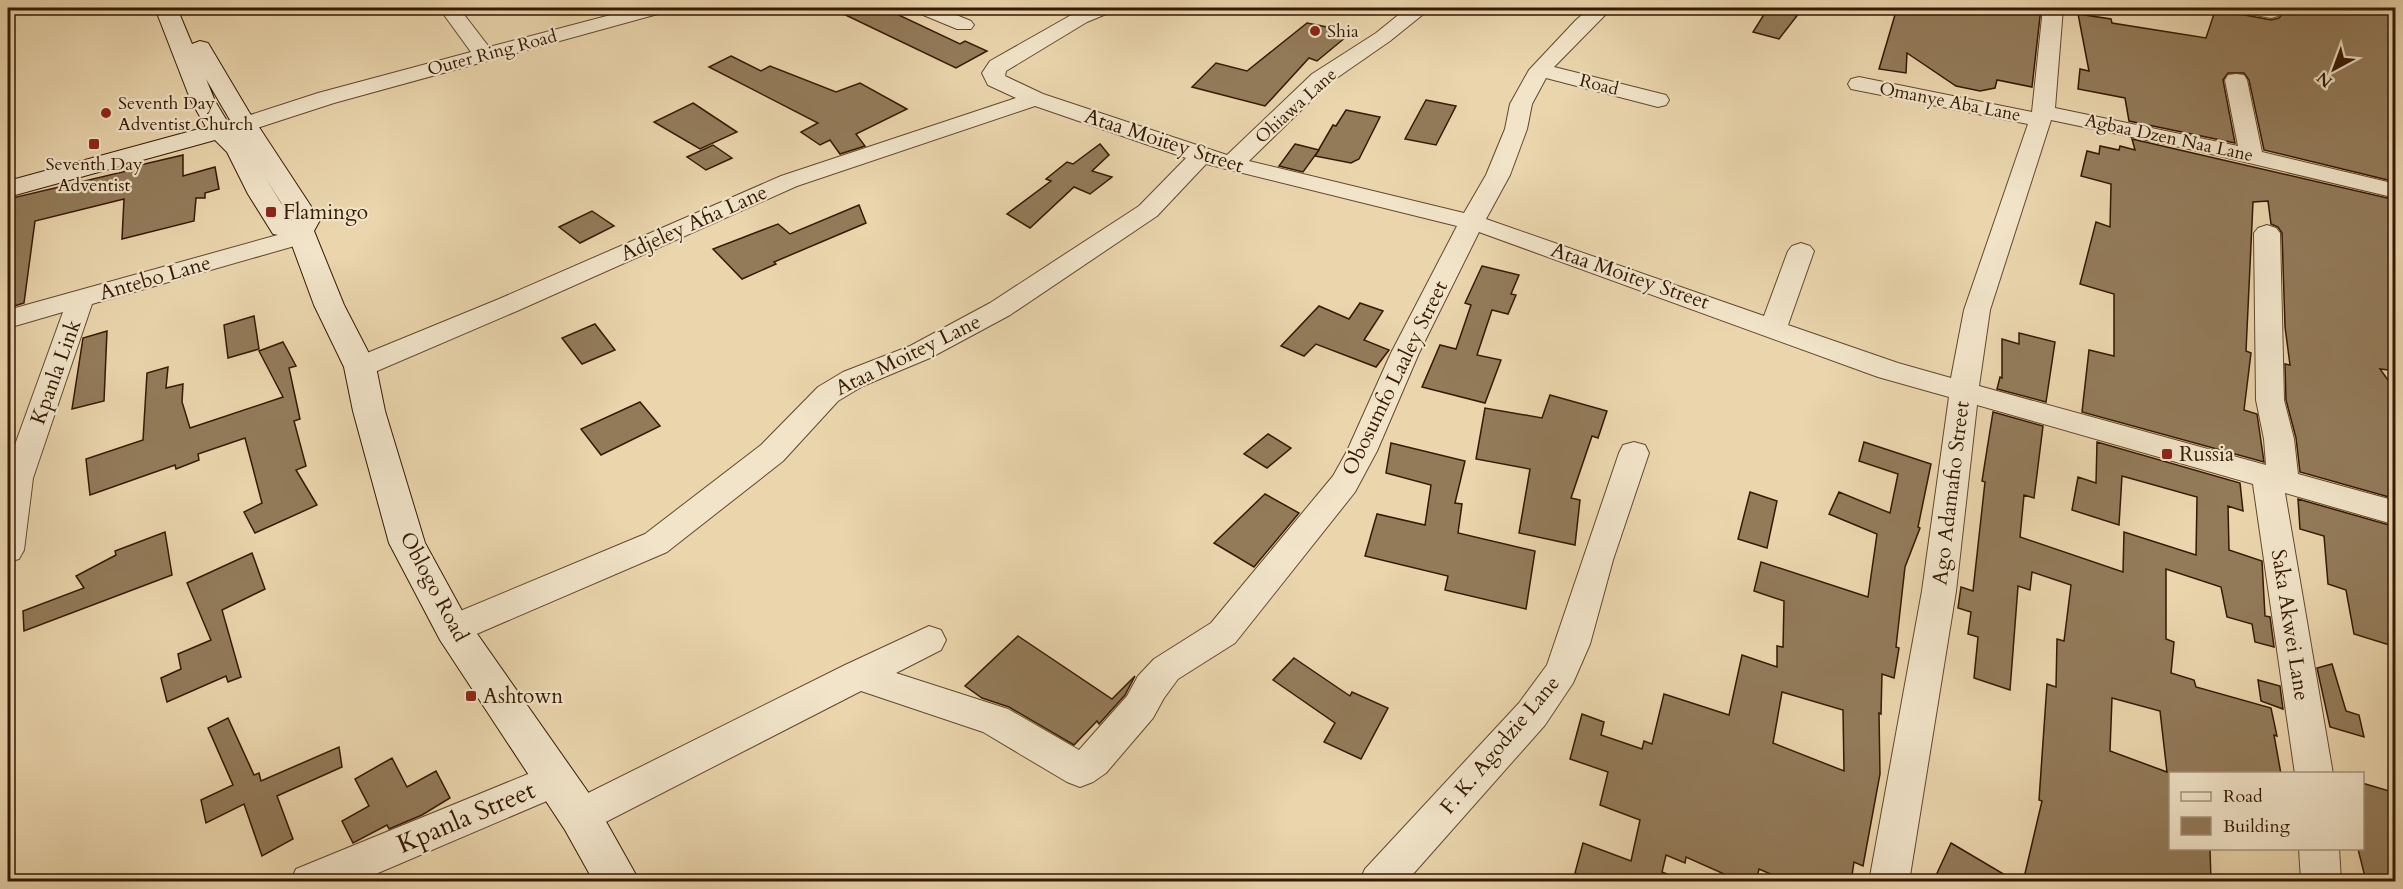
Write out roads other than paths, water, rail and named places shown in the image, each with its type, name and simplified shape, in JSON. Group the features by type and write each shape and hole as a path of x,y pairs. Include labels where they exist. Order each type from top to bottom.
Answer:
{"main road":[{"path":"166,8 203,101 229,121"},
{"path":"180,8 229,121 238,149 261,194 283,228 302,234"},
{"name":"Outer Ring Road","path":"8,169 229,121"},
{"name":"Outer Ring Road","path":"8,189 229,121"},
{"name":"Oblogo Road","path":"302,234 329,305 360,367 369,411 406,543 453,629 580,816 618,882"}],"street":[{"path":"449,8 484,55"},
{"name":"Outer Ring Road","path":"229,121 326,99 658,8"},
{"path":"923,8 964,25"},
{"name":"Ataa Moitey Street","path":"1104,8 1080,18 998,66 993,73 996,80 1035,99 1217,160 1472,221 1774,327 1888,370 2396,513"},
{"name":"Ohiawa Lane","path":"1217,160 1320,79 1383,37 1419,8"},
{"name":"Obosumfo Laaley Street","path":"857,675 995,720 1080,770 1093,761 1140,707 1151,687 1166,669 1223,633 1344,484 1362,452 1405,353 1498,175 1516,129 1521,104 1540,70 1583,24 1602,8"},
{"path":"2042,116 2053,8"},
{"path":"2247,8 2271,12"},
{"name":"Road","path":"1540,70 1658,100"},
{"path":"2236,80 2251,156"},
{"name":"Omanye Aba Lane","path":"1859,84 2042,116"},
{"name":"Adjeley Afia Lane","path":"360,367 505,307 789,181 838,162 1035,99"},
{"name":"Agbaa Dzen Naa Lane","path":"2042,116 2251,156 2396,190"},
{"name":"Ago Adamafio Street","path":"1889,882 1939,591 1964,392 1977,310 2042,116"},
{"name":"Ataa Moitey Lane","path":"453,629 656,543 772,453 828,394 853,379 920,352 1000,309 1148,211 1217,160"},
{"name":"Saka Akwei Lane","path":"2267,233 2270,400 2278,439 2275,479 2314,772"},
{"name":"Antebo Lane","path":"8,319 302,234"},
{"path":"1774,327 1802,251"},
{"name":"Kpanla Link","path":"8,550 18,478 81,298"},
{"name":"F. K. Agodzie Lane","path":"1379,882 1532,714 1562,673 1634,453"},
{"path":"580,816 929,640"},
{"name":"Kpanla Street","path":"310,882 555,780"},
{"path":"2319,850 2321,882"}],"place":[{"name":"Shia","path":"1315,31"},
{"name":"Seventh Day Adventist Church","path":"106,113"},
{"name":"Seventh Day Adventist","path":"94,144"},
{"name":"Flamingo","path":"271,212"},
{"name":"Russia","path":"2167,454"},
{"name":"Ashtown","path":"471,696"}]}
